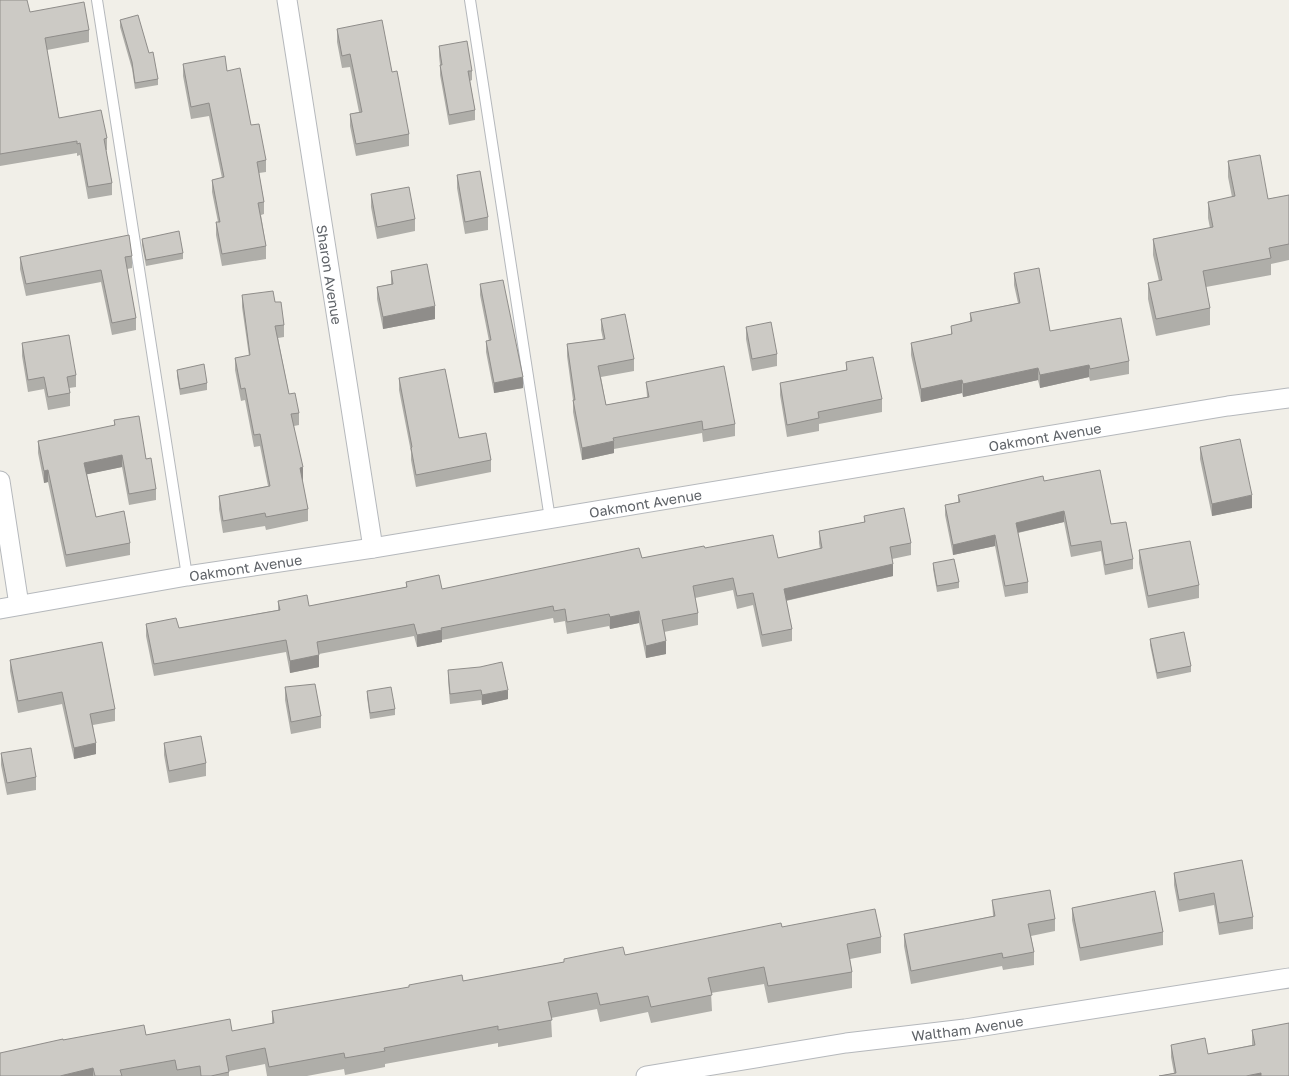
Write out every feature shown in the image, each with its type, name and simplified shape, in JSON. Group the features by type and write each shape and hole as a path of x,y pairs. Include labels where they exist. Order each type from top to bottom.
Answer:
{"street":[{"name":"Sharon Avenue","path":"287,0 373,548"},
{"name":"Oakmont Avenue","path":"0,608 1211,409 1289,398"},
{"path":"0,481 19,605"},
{"name":"Waltham Avenue","path":"646,1076 846,1043 965,1029 1289,978"}],"lane":[{"path":"97,0 187,576"},
{"path":"470,0 550,519"}],"building":[{"path":"0,0 27,0 30,12 84,2 89,30 45,38 59,118 101,110 107,138 104,139 112,183 88,187 80,143 77,144 77,141 0,154"},
{"path":"138,15 149,53 153,52 158,79 135,83 132,62 120,20"},
{"path":"382,20 392,72 397,71 409,134 356,144 350,114 362,112 350,54 342,56 337,29"},
{"path":"467,41 472,71 468,71 475,110 449,115 440,65 442,65 439,46"},
{"path":"225,56 227,71 240,68 251,125 259,124 266,160 257,162 264,202 258,203 266,246 222,254 216,222 220,222 212,180 224,177 209,103 191,107 183,64"},
{"path":"1260,155 1268,199 1289,195 1289,244 1269,248 1271,258 1203,271 1210,308 1156,319 1148,283 1162,280 1153,239 1213,227 1208,202 1235,196 1228,161"},
{"path":"480,171 488,217 465,222 457,175"},
{"path":"409,187 415,219 377,227 371,194"},
{"path":"179,231 183,253 146,260 142,239"},
{"path":"129,235 132,256 125,257 136,318 112,323 101,270 26,284 20,257"},
{"path":"427,264 435,306 383,317 377,287 393,284 391,271"},
{"path":"1039,268 1050,331 1121,318 1129,361 1090,369 1089,365 1040,375 1038,368 963,384 962,380 921,389 911,343 952,334 951,326 972,321 970,313 1020,303 1014,273"},
{"path":"503,280 523,377 494,383 486,341 491,340 480,284"},
{"path":"273,291 275,302 281,302 284,325 275,326 289,394 295,393 299,413 291,414 303,467 300,468 308,509 266,517 265,513 223,521 219,496 270,486 260,434 254,435 245,388 241,389 235,358 250,355 242,295"},
{"path":"625,314 634,359 598,366 606,405 649,397 646,382 724,366 735,424 703,430 702,421 613,438 614,441 582,448 573,400 575,400 567,344 605,339 601,319"},
{"path":"771,322 777,354 752,359 746,327"},
{"path":"69,335 76,375 67,377 70,393 48,397 44,377 28,380 22,343"},
{"path":"873,357 882,399 818,412 819,418 787,425 780,383 847,370 846,362"},
{"path":"204,364 207,383 180,389 177,370"},
{"path":"445,369 459,438 486,433 491,460 416,475 399,378"},
{"path":"139,416 146,459 151,458 156,489 129,494 122,455 84,463 96,517 124,511 130,543 66,555 48,470 44,471 38,441 115,425 114,420"},
{"path":"1240,439 1252,495 1212,504 1200,447"},
{"path":"1100,470 1111,524 1126,522 1133,559 1105,565 1101,541 1071,546 1064,511 1016,523 1028,582 1005,586 995,535 953,545 945,505 960,502 958,495 1043,476 1044,481"},
{"path":"904,508 911,543 890,547 893,564 784,589 792,629 762,635 753,593 737,596 733,578 693,586 698,613 662,620 666,641 646,646 639,611 610,617 609,614 567,622 565,609 554,611 553,606 441,628 442,630 417,635 414,624 317,642 319,655 290,661 286,640 154,664 146,624 176,618 179,628 280,610 278,601 307,595 309,606 407,587 406,582 439,575 442,589 639,548 642,558 773,535 778,558 822,548 819,531 865,522 864,516"},
{"path":"1190,541 1199,585 1148,596 1139,550"},
{"path":"954,559 959,582 937,586 933,563"},
{"path":"1184,632 1191,666 1157,673 1150,639"},
{"path":"102,642 115,709 90,714 96,743 74,748 62,692 18,701 10,660"},
{"path":"502,662 508,690 482,695 481,690 450,694 448,670 480,667"},
{"path":"315,684 321,716 291,722 285,687"},
{"path":"391,687 395,709 370,713 367,691"},
{"path":"201,736 206,763 169,771 164,743"},
{"path":"31,748 36,777 7,783 1,753"},
{"path":"1242,860 1253,917 1219,923 1214,893 1179,900 1174,873"},
{"path":"1050,890 1055,919 1028,924 1034,952 1003,958 1002,953 911,971 904,934 995,916 992,900"},
{"path":"1155,891 1163,932 1080,948 1072,908"},
{"path":"875,909 881,937 847,944 852,972 768,986 764,967 708,978 712,995 651,1007 648,996 600,1005 597,993 548,1002 552,1020 498,1030 498,1026 384,1048 385,1051 345,1058 344,1053 269,1067 265,1048 226,1056 229,1072 211,1076 201,1076 200,1066 177,1070 175,1060 120,1070 122,1076 95,1076 93,1068 60,1076 0,1076 0,1053 63,1039 144,1025 146,1035 230,1019 232,1031 274,1023 272,1011 409,987 409,985 462,975 463,981 564,962 564,959 623,947 625,955 781,923 782,927"},
{"path":"1289,1023 1289,1076 1261,1076 1261,1073 1246,1076 1159,1076 1176,1073 1171,1045 1205,1038 1208,1054 1255,1045 1252,1030"}]}
